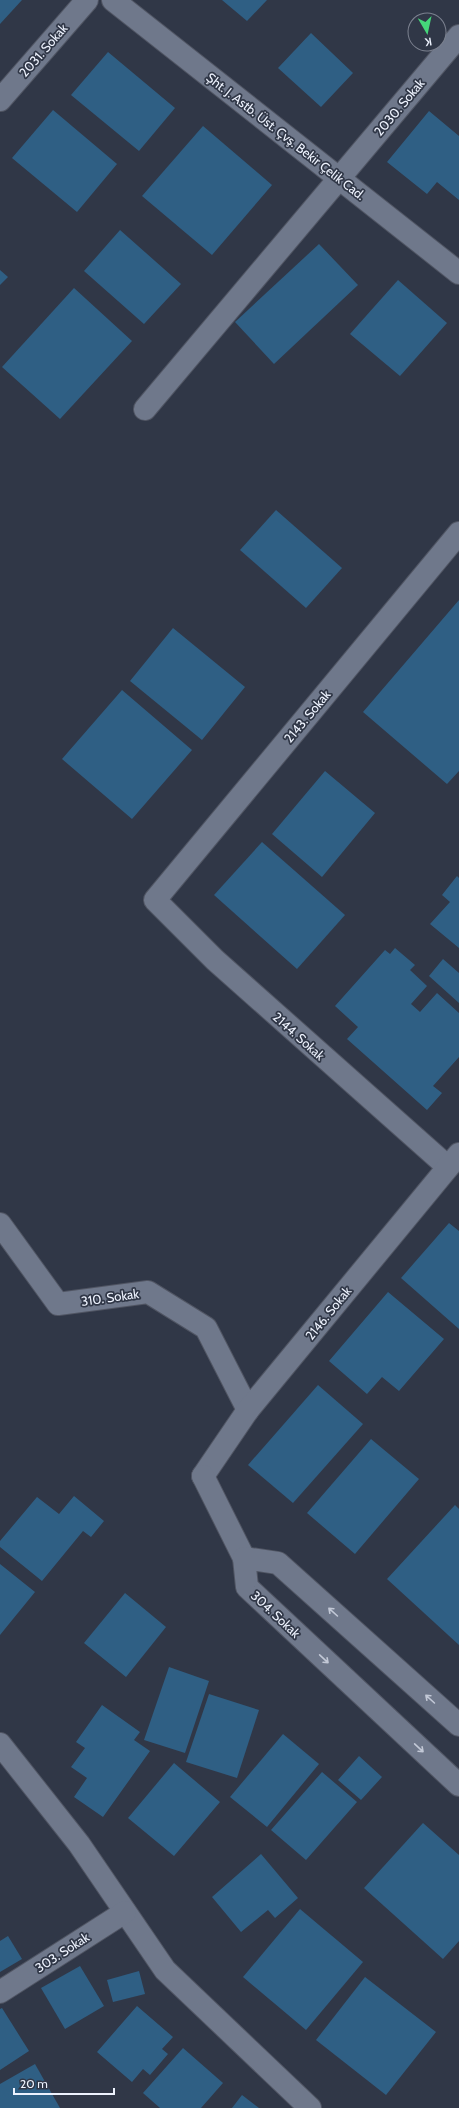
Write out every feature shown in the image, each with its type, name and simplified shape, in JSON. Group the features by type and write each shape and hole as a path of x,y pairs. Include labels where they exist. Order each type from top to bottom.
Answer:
{"street":[{"name":"2031. Sokak","path":"0,100 87,0"},
{"name":"Şht. J. Astb. Üst. Çvş. Bekir Çelik Cad.","path":"113,0 459,273"},
{"name":"2030. Sokak","path":"145,409 459,36"},
{"name":"2143. Sokak","path":"155,900 459,533"},
{"name":"2144. Sokak","path":"155,900 215,960 454,1161"},
{"name":"2146. Sokak","path":"244,1558 203,1476 248,1410 454,1161"},
{"name":"310. Sokak","path":"0,1224 58,1304 148,1292 206,1328 248,1410"},
{"path":"244,1558 278,1563 459,1725"},
{"name":"304. Sokak","path":"244,1558 247,1587 459,1785"},
{"path":"0,1744 79,1844 165,1970 310,2108"},
{"name":"303. Sokak","path":"0,1992 125,1912"}],"building":[{"path":"0,0 22,0 0,24"},
{"path":"222,0 267,0 247,21"},
{"path":"311,33 353,73 321,107 278,68"},
{"path":"108,52 175,108 139,151 71,95"},
{"path":"53,110 117,164 77,212 12,158"},
{"path":"429,111 459,136 459,200 437,182 427,194 387,162"},
{"path":"203,126 272,185 212,255 142,196"},
{"path":"120,230 181,284 144,324 84,271"},
{"path":"319,244 358,285 274,364 235,322"},
{"path":"0,270 8,277 0,285"},
{"path":"398,280 447,323 400,376 350,334"},
{"path":"74,288 132,341 60,419 2,367"},
{"path":"276,510 342,568 306,608 240,550"},
{"path":"459,600 459,771 447,784 363,712"},
{"path":"173,628 245,687 202,740 130,681"},
{"path":"122,690 192,750 132,819 62,759"},
{"path":"325,771 375,813 322,877 272,834"},
{"path":"262,842 345,915 297,969 214,895"},
{"path":"457,876 459,878 459,948 430,924 450,902 442,895"},
{"path":"395,948 415,965 410,970 427,986 411,1004 420,1012 437,993 459,1013 459,1057 433,1086 442,1093 427,1110 347,1039 358,1027 335,1006 385,950 390,954"},
{"path":"443,959 459,973 459,1003 429,976"},
{"path":"449,1223 459,1231 459,1329 401,1278"},
{"path":"388,1292 444,1339 399,1391 382,1377 367,1394 329,1361"},
{"path":"318,1385 363,1424 293,1503 248,1465"},
{"path":"371,1439 419,1479 355,1554 307,1513"},
{"path":"74,1496 104,1521 91,1537 83,1531 42,1581 0,1547 0,1541 37,1497 59,1514"},
{"path":"455,1505 459,1509 459,1645 387,1579"},
{"path":"0,1564 35,1592 0,1635"},
{"path":"125,1593 166,1627 126,1677 84,1643"},
{"path":"169,1667 209,1681 185,1753 144,1740"},
{"path":"209,1694 259,1710 237,1778 186,1762"},
{"path":"102,1705 140,1732 134,1740 150,1751 103,1817 74,1797 87,1778 71,1767 85,1748 76,1742"},
{"path":"283,1734 319,1764 267,1827 230,1797"},
{"path":"359,1756 382,1777 361,1800 338,1780"},
{"path":"174,1763 220,1802 174,1856 128,1818"},
{"path":"322,1772 357,1802 306,1860 271,1830"},
{"path":"423,1823 459,1855 459,1941 443,1959 364,1888"},
{"path":"261,1854 298,1898 275,1918 268,1910 241,1932 212,1897"},
{"path":"300,1909 363,1962 306,2030 243,1977"},
{"path":"8,1936 22,1959 0,1972 0,1941"},
{"path":"80,1966 104,2006 65,2029 41,1988"},
{"path":"139,1971 145,1994 113,2002 107,1980"},
{"path":"365,1977 436,2032 386,2095 316,2040"},
{"path":"137,2006 173,2037 162,2049 168,2054 150,2075 143,2069 132,2082 97,2052"},
{"path":"2,2008 29,2051 0,2070 0,2009"},
{"path":"183,2048 223,2083 201,2108 160,2108 143,2093"},
{"path":"35,2064 60,2108 0,2108 0,2084"},
{"path":"242,2095 259,2108 232,2108"}]}
